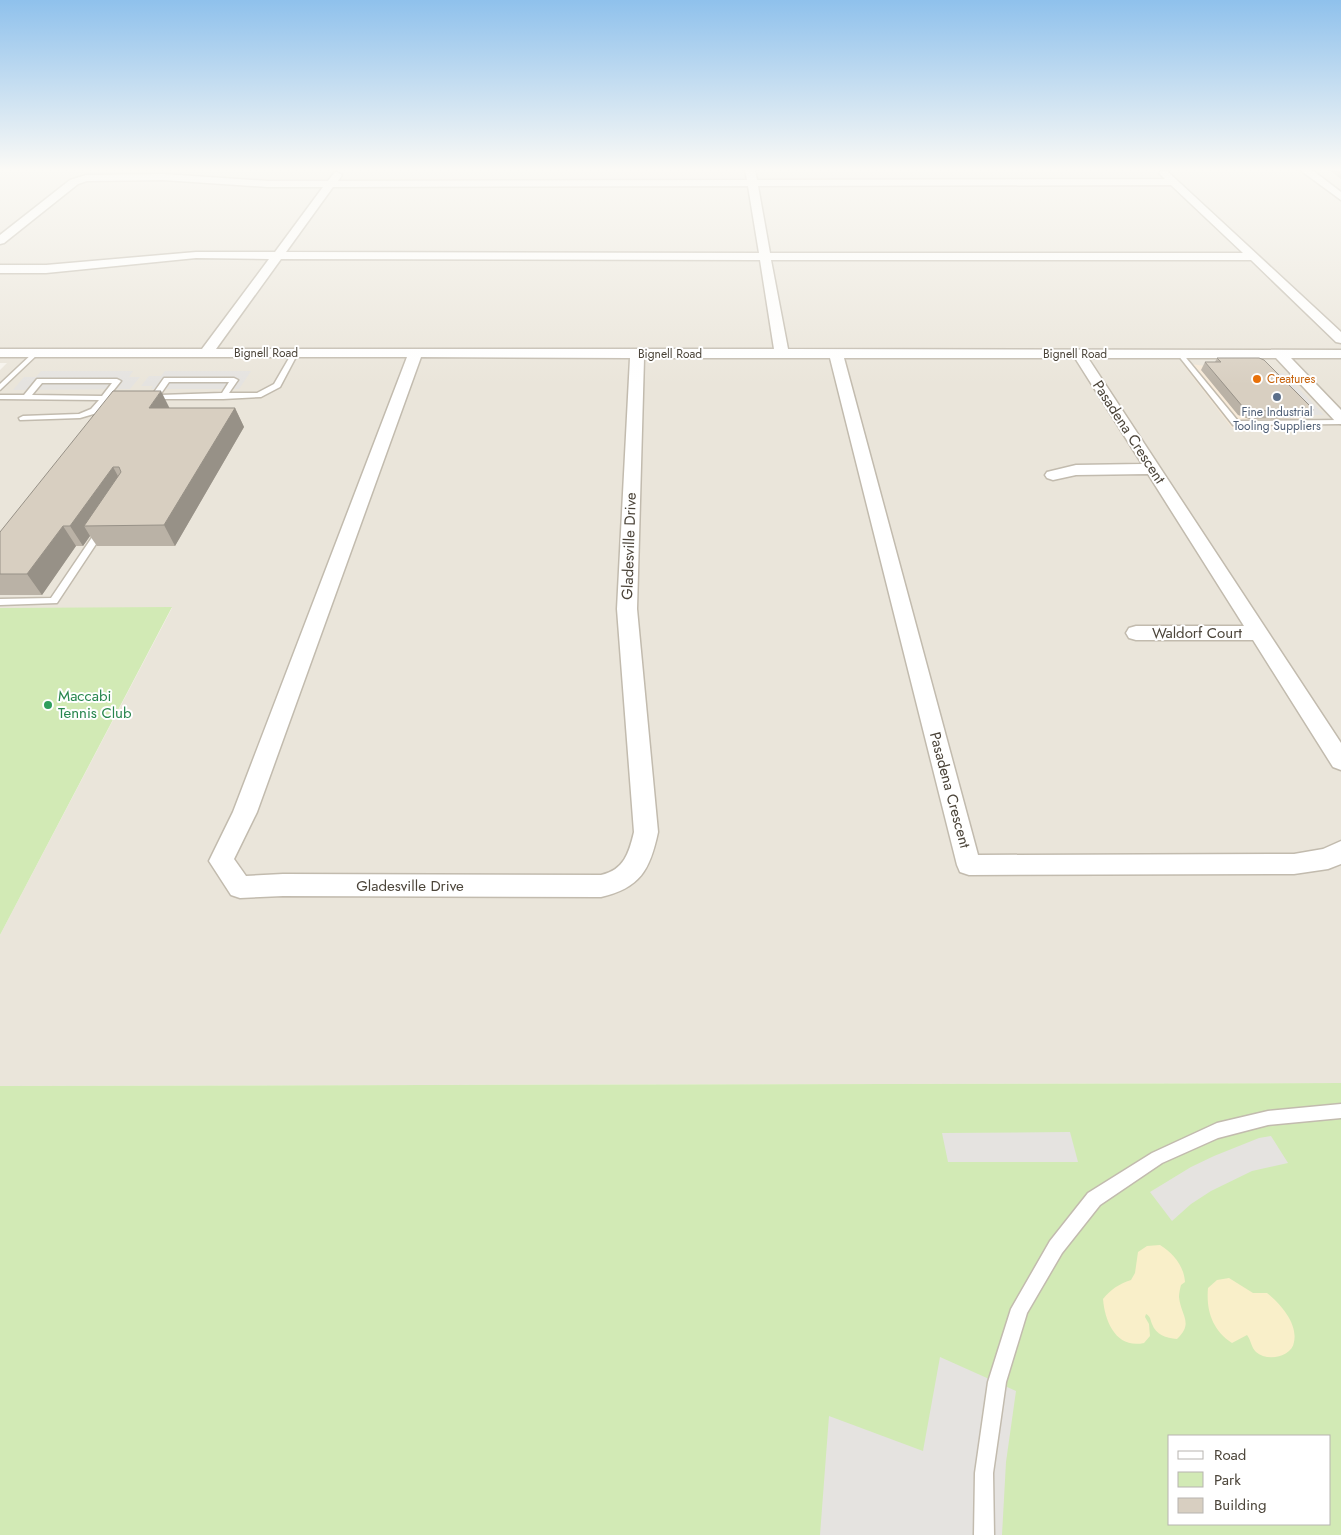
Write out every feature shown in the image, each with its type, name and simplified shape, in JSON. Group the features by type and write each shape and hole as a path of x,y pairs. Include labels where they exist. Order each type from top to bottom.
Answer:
{"street":[{"path":"206,353 288,242"},
{"path":"762,242 782,354"},
{"path":"1238,242 1341,339"},
{"path":"0,269 46,269 187,256 278,255 1255,257"},
{"name":"Bignell Road","path":"0,353 1341,354"},
{"name":"Gladesville Drive","path":"416,353 245,812 221,862 240,887 283,885 601,886 619,882 641,858 646,832 627,609 637,354"},
{"name":"Pasadena Crescent","path":"836,354 969,865 1294,864 1328,859 1341,852"},
{"name":"Pasadena Crescent","path":"1079,354 1341,761"},
{"path":"1280,354 1341,420"},
{"path":"1053,475 1076,470 1153,469"},
{"name":"Waldorf Court","path":"1136,633 1257,633"}],"lane":[{"path":"0,388 36,353"},
{"path":"223,397 234,380 167,380 150,397 223,397 248,397 268,391 277,384 295,353"},
{"path":"1180,354 1236,423 1341,420"},
{"path":"23,418 80,416 94,411 117,381 40,381 25,398"},
{"path":"0,398 131,398"},
{"path":"0,602 54,601 106,523"},
{"path":"984,1535 984,1473 997,1382 1020,1309 1056,1247 1094,1199 1157,1158 1217,1131 1268,1118 1341,1111"}],"shaded area":[{"path":"0,242 1341,242 1341,1083 0,1086 0,935 172,608 0,608 0,370 7,363 0,363"},
{"path":"1182,363 1206,366 1297,409 1312,427 1232,428"},
{"path":"41,371 133,371 129,377 140,377 130,389 13,390 24,377 36,377"},
{"path":"165,371 251,371 239,389 151,389 153,386 141,386 149,376 161,376"},
{"path":"1272,373 1284,373 1324,415 1311,415"},
{"path":"1070,1132 1078,1162 948,1162 942,1133"},
{"path":"1271,1136 1288,1163 1252,1171 1211,1191 1191,1204 1172,1221 1150,1192 1191,1167 1214,1156 1259,1138"},
{"path":"940,1357 1016,1391 1006,1462 1002,1535 820,1535 829,1416 923,1451"}],"green space":[{"path":"172,607 0,935 0,608"},
{"path":"1341,1083 1341,1535 0,1535 0,1086"}],"sand":[{"path":"1160,1245 1177,1260 1184,1276 1185,1282 1181,1285 1179,1297 1186,1324 1185,1328 1177,1339 1165,1337 1156,1331 1150,1317 1146,1314 1145,1317 1149,1324 1150,1336 1144,1343 1126,1342 1114,1332 1110,1325 1106,1317 1103,1299 1116,1287 1131,1280 1135,1273 1138,1252 1147,1246"},
{"path":"1229,1278 1253,1293 1267,1293 1283,1309 1291,1321 1295,1335 1294,1342 1289,1351 1278,1356 1266,1357 1256,1352 1247,1335 1232,1343 1215,1326 1209,1312 1208,1288 1217,1280"}],"building":[{"path":"1217,358 1259,358 1264,360 1314,410 1253,411 1243,407 1205,362 1221,362"},
{"path":"113,391 161,391 149,408 235,408 164,525 84,526 121,472 119,467 113,467 70,526 63,526 27,574 0,574 0,532"}],"place":[{"name":"Creatures","path":"1257,379"},
{"name":"Fine Industrial Tooling Suppliers","path":"1277,397"},
{"name":"Maccabi Tennis Club","path":"48,705"}]}
